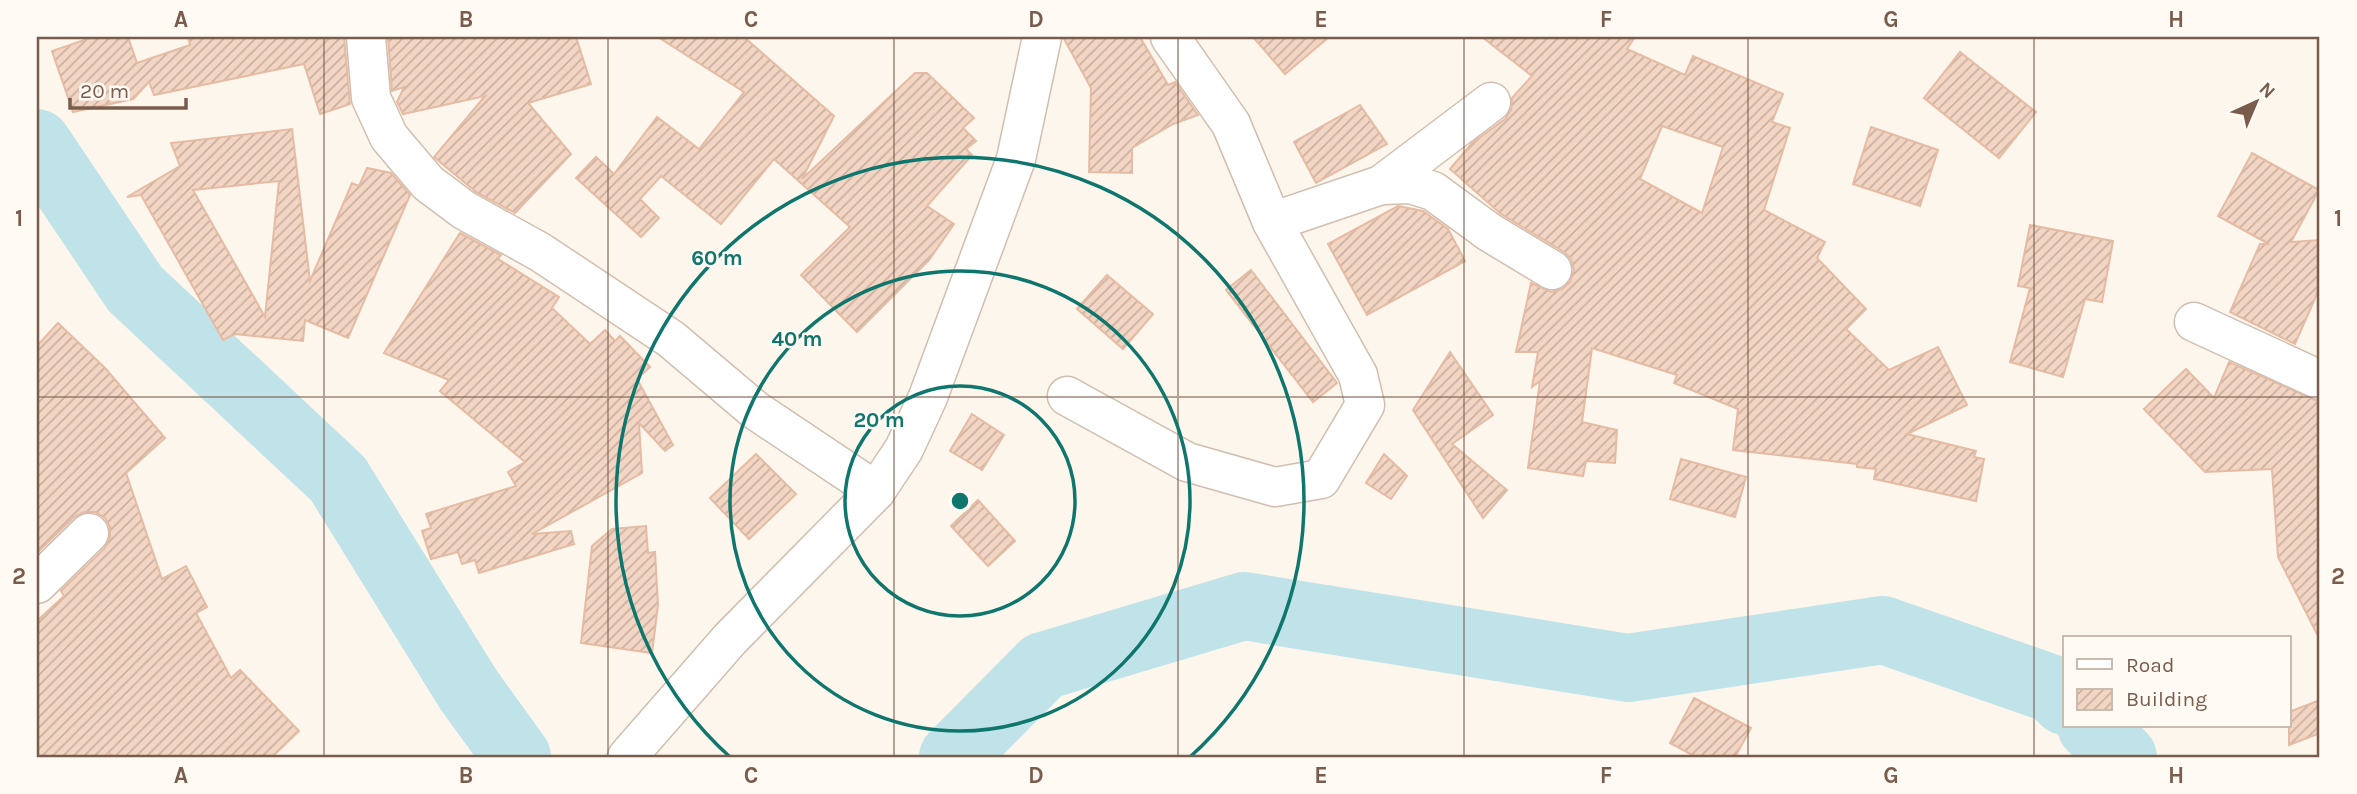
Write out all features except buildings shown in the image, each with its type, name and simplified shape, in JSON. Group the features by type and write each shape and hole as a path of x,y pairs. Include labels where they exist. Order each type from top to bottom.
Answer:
{"street":[{"path":"366,37 371,98 389,137 428,183 464,210 540,252 671,339 755,410 876,491"},
{"path":"627,757 730,639 876,491 904,449 928,397 1016,159 1042,37"},
{"path":"1067,396 1187,462 1275,487 1321,479 1365,405 1358,375 1272,222 1231,124 1170,37"},
{"path":"1381,186 1491,102"},
{"path":"1272,222 1381,186 1410,184 1433,191 1489,232 1552,270"},
{"path":"2194,322 2320,380"},
{"path":"37,584 89,533"}],"waterway":[{"path":"37,143 135,289 338,479 468,689 517,757"},
{"path":"953,757 1043,666 1244,606 1628,668 1883,630 2053,689 2063,699"},
{"path":"2093,728 2123,757"}]}
